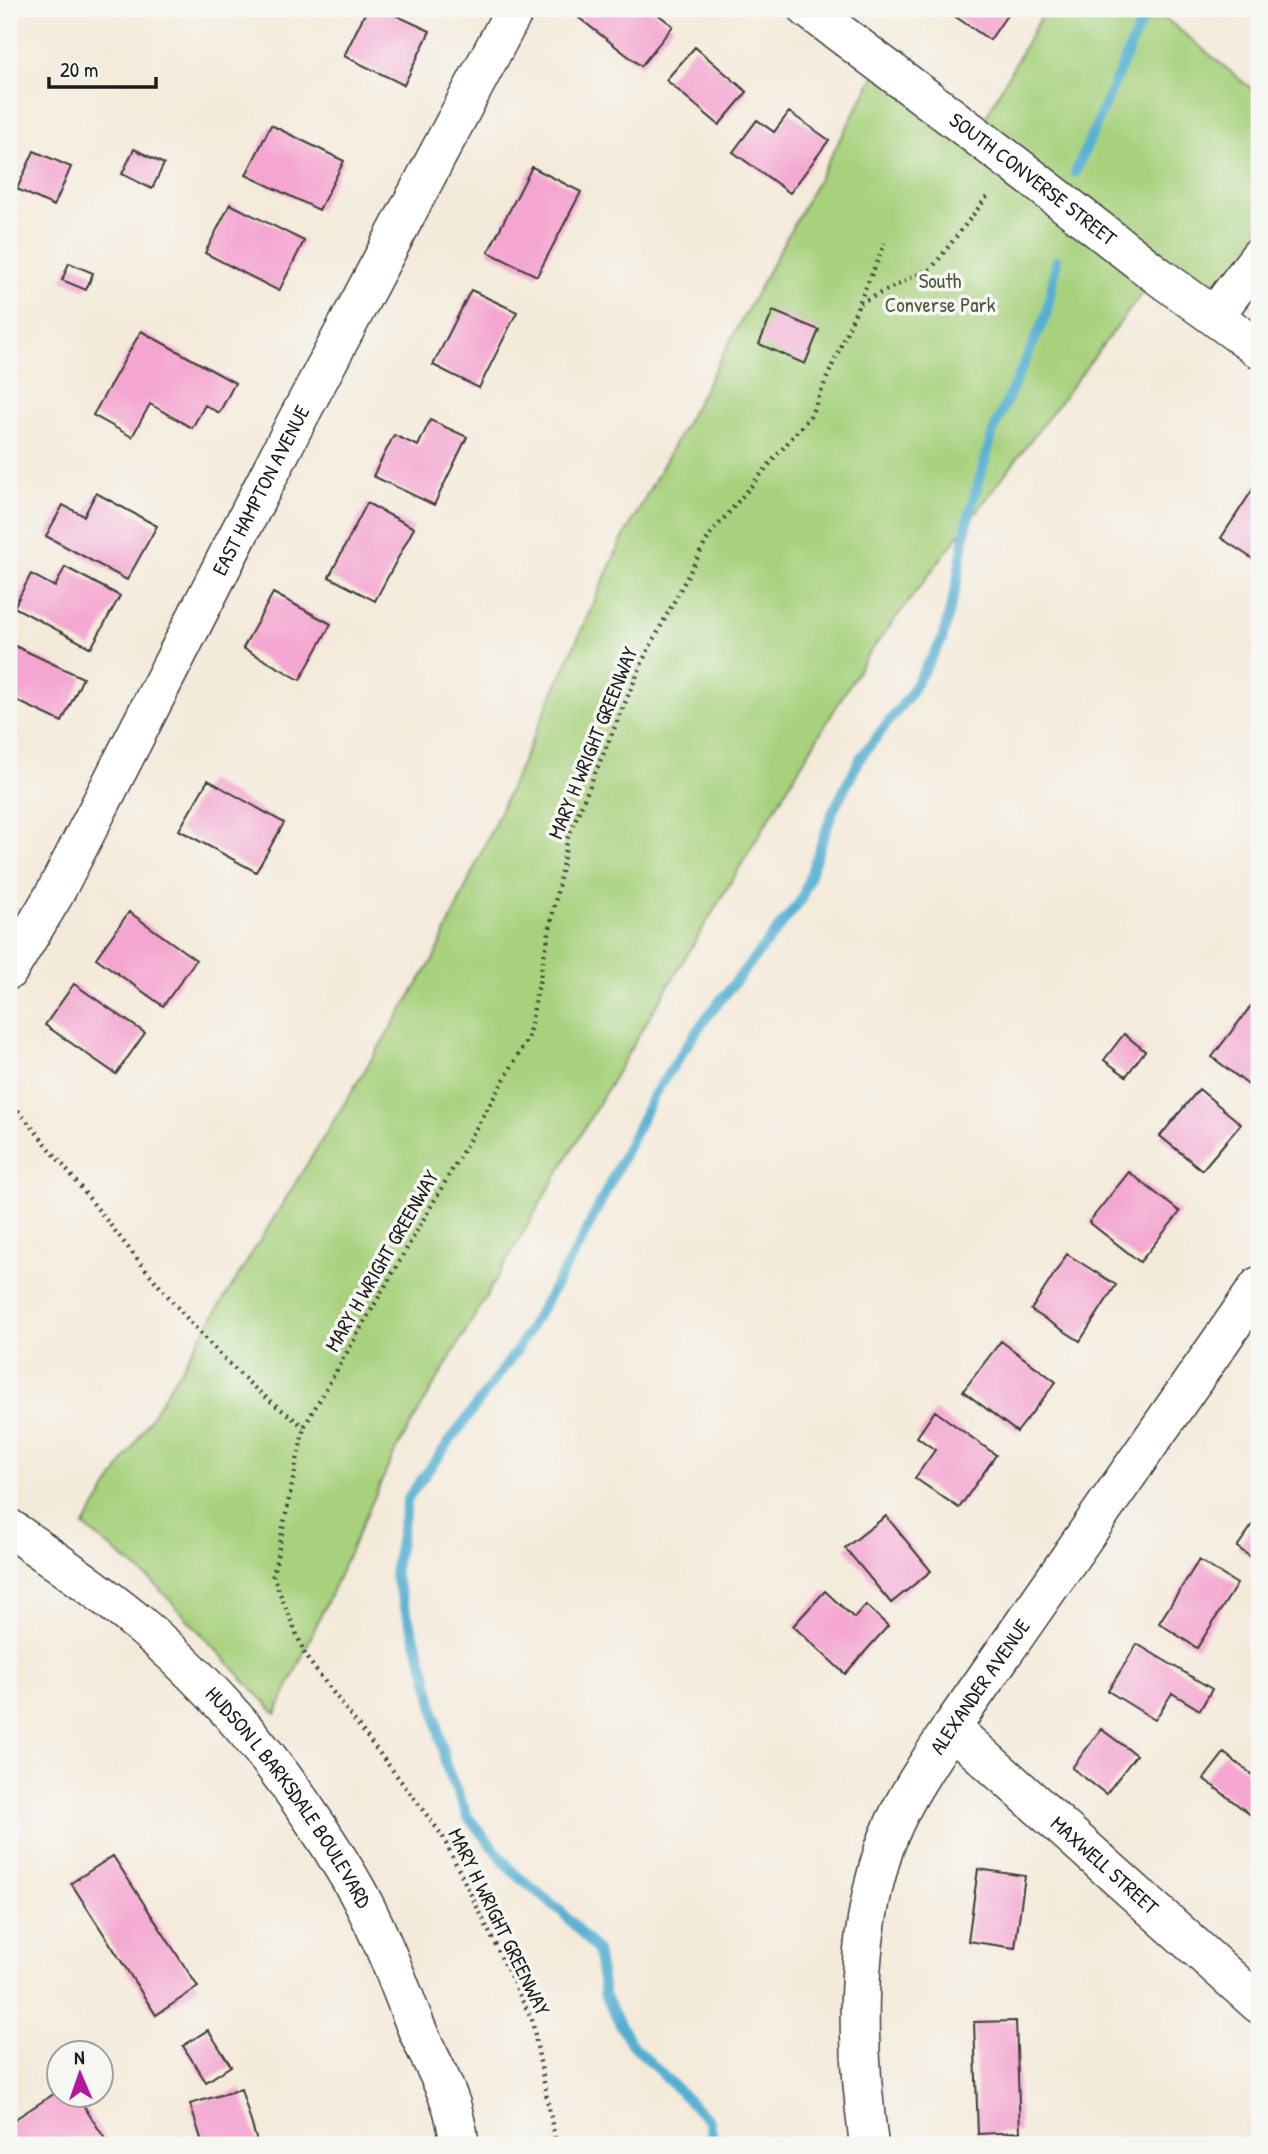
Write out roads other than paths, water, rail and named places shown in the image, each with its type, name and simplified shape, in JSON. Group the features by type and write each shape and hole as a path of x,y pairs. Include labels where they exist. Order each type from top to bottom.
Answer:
{"street":[{"name":"EAST HAMPTON AVENUE","path":"9,970 54,895 294,426 515,9"},
{"name":"SOUTH CONVERSE STREET","path":"808,9 1014,163 1157,275 1259,349"},
{"path":"1215,315 1259,257"},
{"name":"ALEXANDER AVENUE","path":"869,2145 864,2110 860,2016 862,1968 869,1907 885,1848 904,1803 951,1728 1259,1286"},
{"name":"HUDSON L BARKSDALE BOULEVARD","path":"9,1528 138,1622 200,1681 257,1744 308,1813 351,1879 388,1955 417,2031 450,2100 460,2145"},
{"name":"MAXWELL STREET","path":"951,1728 1259,2004"}],"waterway":[{"path":"1075,173 1138,29 1150,9"},
{"path":"715,2145 709,2121 630,2042 605,1997 597,1951 563,1913 513,1872 468,1817 446,1766 427,1675 394,1574 408,1498 517,1350 582,1240 653,1096 703,1022 801,900 833,811 861,757 908,697 942,640 957,583 967,522 994,429 1046,315 1057,260"}],"park label":[{"name":"South Converse Park","path":"940,293"}]}
